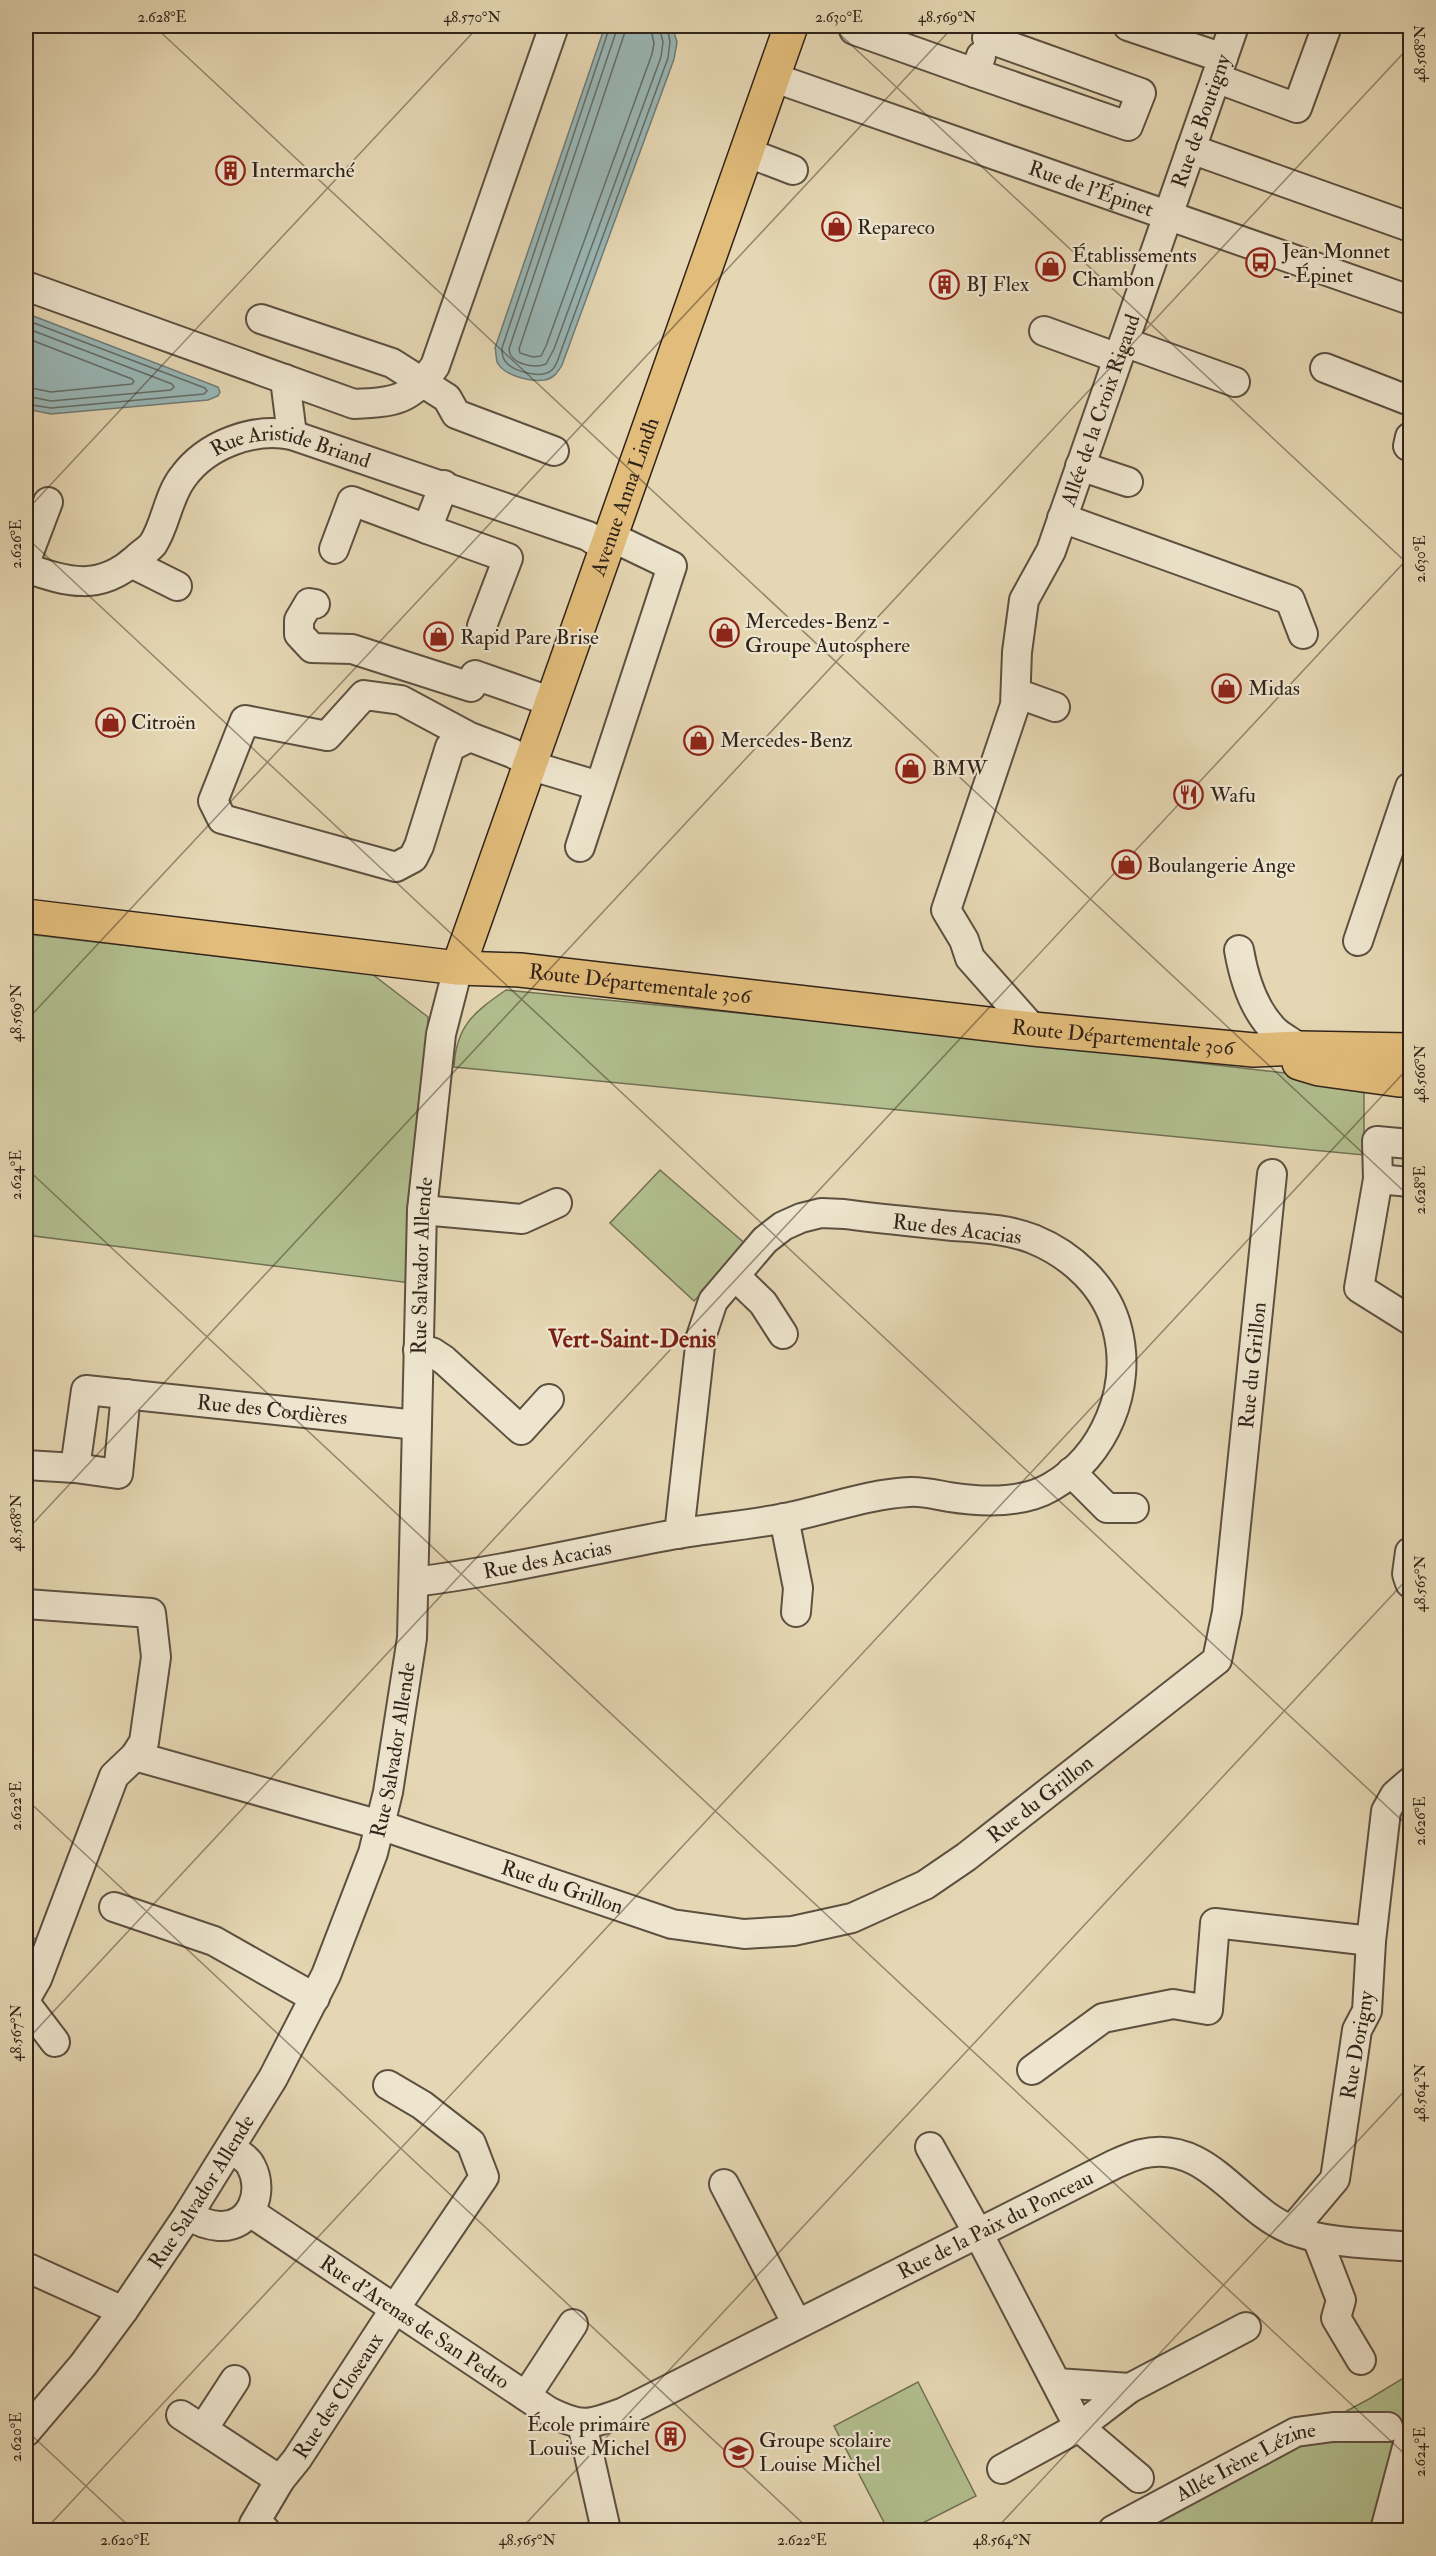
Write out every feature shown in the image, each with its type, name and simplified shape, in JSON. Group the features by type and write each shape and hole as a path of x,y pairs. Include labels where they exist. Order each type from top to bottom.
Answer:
{"main road":[{"name":"Avenue Anna Lindh","path":"458,968 791,26"},
{"name":"Route Départementale 306","path":"26,916 458,968 520,970 1033,1029 1254,1050 1300,1048 1410,1050"},
{"name":"Route Départementale 306","path":"1254,1050 1319,1069 1410,1080"}],"street":[{"path":"26,286 354,404 390,402 422,384 435,366 554,26"},
{"path":"855,26 854,30 975,73 1128,126 1141,93 989,32 975,73"},
{"path":"1128,26 1219,68 1297,108 1327,26"},
{"name":"Rue de Boutigny","path":"1168,214 1234,26"},
{"name":"Rue de l'Épinet","path":"772,76 1410,300"},
{"path":"1191,149 1410,227"},
{"path":"746,152 793,170"},
{"name":"Allée de la Croix Rigaud","path":"1016,693 1017,652 1024,600 1051,550 1168,214"},
{"path":"261,319 392,363 447,398 456,414 554,451"},
{"path":"1044,331 1235,382"},
{"path":"1325,368 1410,401"},
{"path":"285,379 292,435"},
{"name":"Rue Aristide Briand","path":"26,568 60,580 97,581 125,568 152,544 182,477 209,453 239,438 277,432 444,485 588,536 597,542 622,542 672,566 599,786"},
{"path":"1080,466 1128,482"},
{"path":"427,529 444,485"},
{"path":"334,549 352,501 508,558 482,626"},
{"path":"26,560 48,502"},
{"path":"1062,518 1290,600 1303,634"},
{"path":"131,563 177,586"},
{"path":"315,604 309,603 299,620 299,634 312,648 352,649 471,687 475,675 552,702"},
{"path":"1033,1029 970,958 964,940 946,910 1015,705 1016,693 1054,707"},
{"path":"470,737 450,747 419,846 413,858 396,867 222,819 213,801 245,720 327,736 363,695 401,700 470,737 532,762 542,769 599,786 580,847"},
{"path":"1358,941 1410,787"},
{"path":"1239,950 1243,975 1259,1010 1276,1032 1300,1048"},
{"name":"Rue Salvador Allende","path":"26,2432 83,2365 123,2311 188,2215 273,2078 326,1975 373,1853 388,1792 406,1682 414,1582 422,1210 441,1035 458,968"},
{"path":"1410,1144 1377,1141 1377,1179 1359,1288 1410,1320"},
{"name":"Rue du Grillon","path":"135,1756 380,1825 672,1924 744,1934 793,1931 852,1918 925,1885 966,1857 1217,1660 1227,1612 1272,1174"},
{"path":"1377,1179 1410,1182"},
{"path":"422,1210 522,1219 557,1203"},
{"name":"Rue des Acacias","path":"414,1582 466,1575 679,1534 784,1518 911,1491 969,1500 1013,1499 1050,1488 1071,1473 1102,1437 1117,1404 1123,1367 1120,1338 1114,1315 1101,1292 1085,1271 1034,1239 1006,1231 844,1214 821,1214 801,1218 783,1226 765,1240 713,1301 701,1337 679,1534"},
{"path":"735,1276 763,1303 783,1334"},
{"path":"418,1350 432,1352 444,1360 521,1430 549,1399"},
{"name":"Rue des Cordières","path":"75,1468 86,1390 417,1425"},
{"path":"26,1465 118,1474 126,1394"},
{"path":"1071,1473 1107,1508 1134,1508"},
{"path":"784,1518 798,1588 796,1612"},
{"path":"1410,1552 1407,1574 1410,1583"},
{"path":"26,1604 151,1613 156,1658 144,1742 135,1756 114,1776 37,1979 26,1998"},
{"name":"Rue Dorigny","path":"1305,2234 1335,2179 1357,2030 1367,2011 1371,1941 1386,1810 1395,1795 1410,1782"},
{"path":"114,1906 214,1941 315,1998"},
{"path":"1032,2070 1103,2018 1173,2004 1208,2010 1215,1923 1371,1941"},
{"path":"26,2004 55,2042"},
{"name":"Rue des Closeaux","path":"265,2530 254,2524 280,2480 304,2449 484,2177 471,2143 422,2106 388,2085"},
{"path":"930,2147 978,2233 1079,2427 1139,2478"},
{"path":"188,2215 199,2221 220,2226 241,2220 250,2212 255,2200 254,2175 250,2164 230,2148"},
{"name":"Rue de la Paix du Ponceau","path":"582,2424 597,2422 624,2412 1116,2164 1141,2154 1157,2152 1194,2160 1215,2172 1274,2222 1305,2234 1410,2247"},
{"path":"724,2184 797,2324"},
{"name":"Rue d'Arenas de San Pedro","path":"250,2212 548,2411 582,2424"},
{"path":"1305,2234 1341,2300 1336,2318 1361,2360"},
{"path":"26,2267 123,2311"},
{"path":"526,2396 573,2324"},
{"path":"1002,2469 1079,2427 1130,2388 1246,2327"},
{"name":"Rue des Closeaux","path":"235,2380 192,2422 280,2480"},
{"path":"1057,2383 1130,2388"},
{"path":"582,2424 606,2530"},
{"name":"Allée Irène Lézine","path":"1113,2530 1296,2432 1333,2427 1399,2431"},
{"path":"1385,2530 1399,2431"}],"green space":[{"path":"26,934 372,974 428,1017 411,1283 26,1235"},
{"path":"506,990 919,1031 1364,1082 1364,1155 454,1067 458,1041 469,1021"},
{"path":"660,1170 748,1246 694,1301 610,1223"},
{"path":"26,1935 38,1940 26,1974"},
{"path":"1410,2374 1410,2530 1125,2530 1369,2399"},
{"path":"918,2382 976,2496 909,2530 888,2530 834,2426"}],"water":[{"path":"605,26 672,26 677,42 674,59 562,365 548,379 526,379 500,367 495,348"},
{"path":"26,315 218,387 220,392 218,396 208,400 51,414 26,409"}],"place":[{"name":"Intermarché","path":"230,170"},
{"name":"Repareco","path":"836,227"},
{"name":"Jean Monnet - Épinet","path":"1261,263"},
{"name":"Établissements Chambon","path":"1051,267"},
{"name":"BJ Flex","path":"945,284"},
{"name":"Mercedes-Benz - Groupe Autosphere","path":"724,633"},
{"name":"Rapid Pare Brise","path":"439,637"},
{"name":"Midas","path":"1227,688"},
{"name":"Citroën","path":"110,722"},
{"name":"Mercedes-Benz","path":"699,740"},
{"name":"BMW","path":"911,768"},
{"name":"Wafu","path":"1189,795"},
{"name":"Boulangerie Ange","path":"1126,865"},
{"name":"École primaire Louise Michel","path":"671,2436"},
{"name":"Groupe scolaire Louise Michel","path":"738,2452"}],"district":[{"name":"Vert-Saint-Denis","path":"632,1339"}]}
